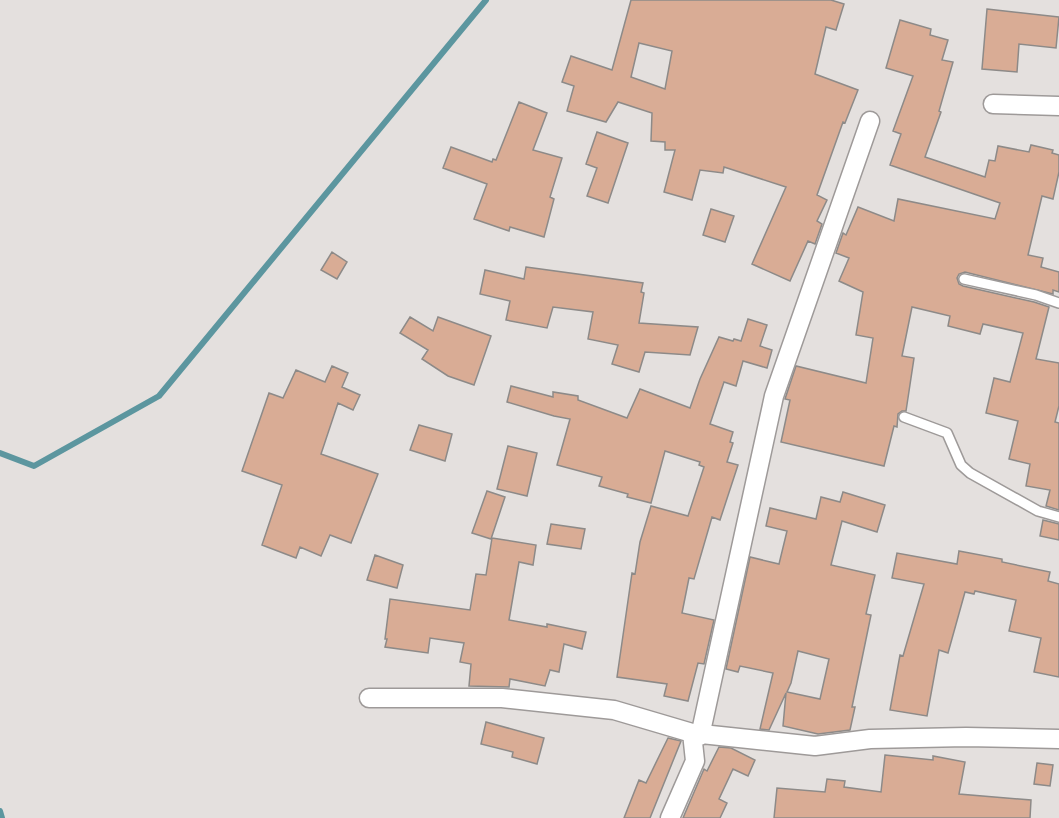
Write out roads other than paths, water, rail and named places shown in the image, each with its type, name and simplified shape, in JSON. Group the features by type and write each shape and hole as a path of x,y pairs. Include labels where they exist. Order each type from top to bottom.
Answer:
{"street":[{"path":"993,104 1059,106"},
{"path":"670,818 695,761 696,735 774,396 870,121"},
{"path":"369,698 513,699 614,710 696,735 815,746 870,739 966,737 1059,739"}],"lane":[{"path":"964,279 1036,295 1059,303"},
{"path":"904,417 947,433 961,465 970,473 1038,511 1059,517"}],"waterway":[{"path":"0,453 34,466 159,396 486,0"},
{"path":"0,811 2,818"}]}
